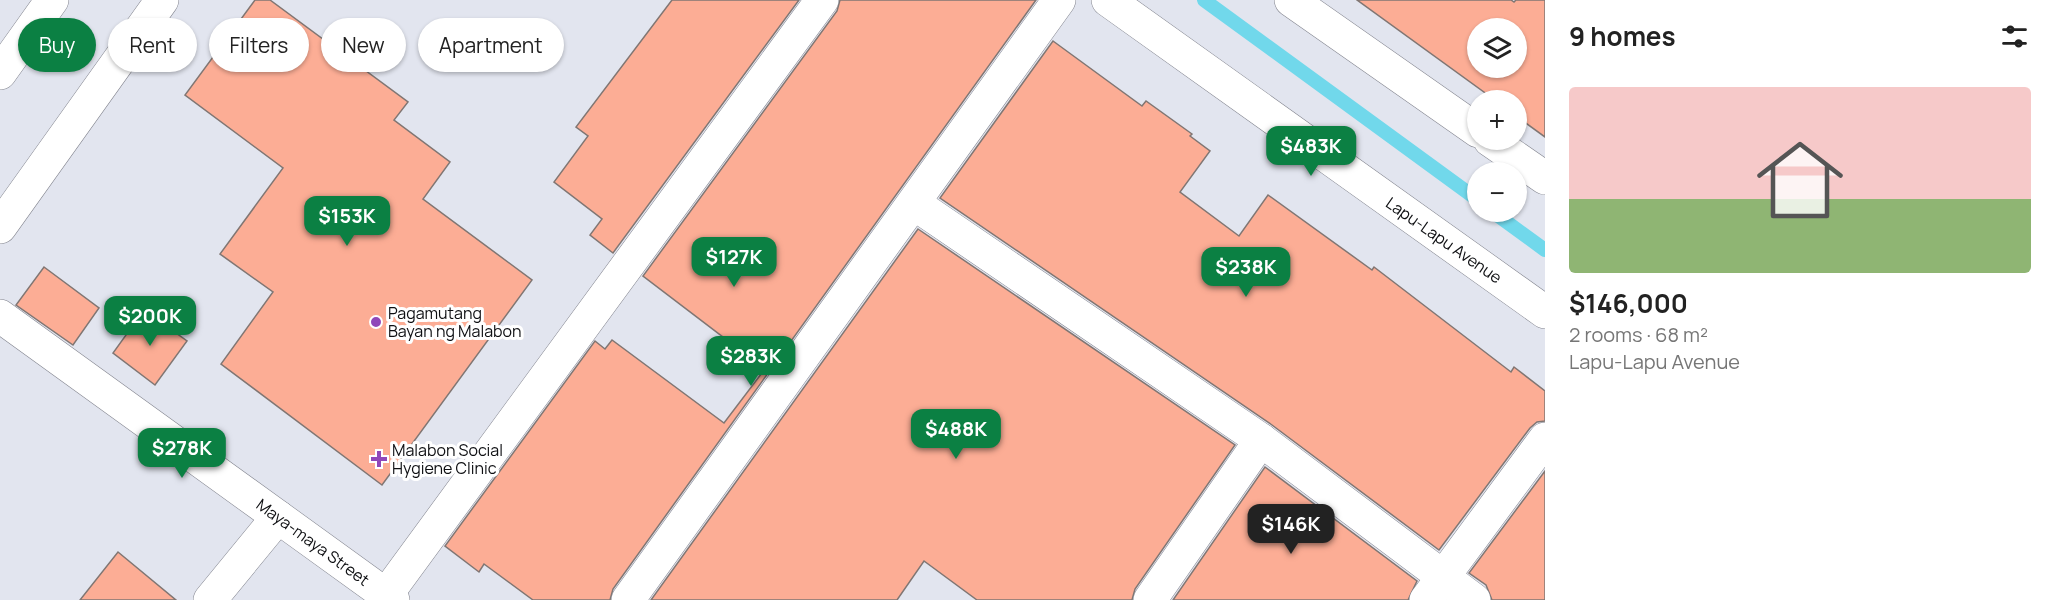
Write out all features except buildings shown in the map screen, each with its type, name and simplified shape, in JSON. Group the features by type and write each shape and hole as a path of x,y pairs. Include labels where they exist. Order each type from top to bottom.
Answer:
{"street":[{"path":"0,73 52,0"},
{"path":"0,227 162,0"},
{"path":"389,597 822,0"},
{"path":"628,600 915,204 1059,0"},
{"name":"Lapu-Lapu Avenue","path":"1108,0 1545,312"},
{"path":"1291,0 1467,123"},
{"path":"1504,150 1545,178"},
{"path":"915,204 1261,440 1434,588 1474,600"},
{"name":"Maya-maya Street","path":"0,316 389,597"},
{"path":"1434,588 1545,439"},
{"path":"1150,600 1261,440"},
{"path":"210,600 278,517"}],"waterway":[{"path":"1204,0 1467,192"},
{"path":"1507,222 1545,250"}],"place":[{"name":"Pagamutang Bayan ng Malabon","path":"376,322"},
{"name":"Malabon Social Hygiene Clinic","path":"379,459"}]}
